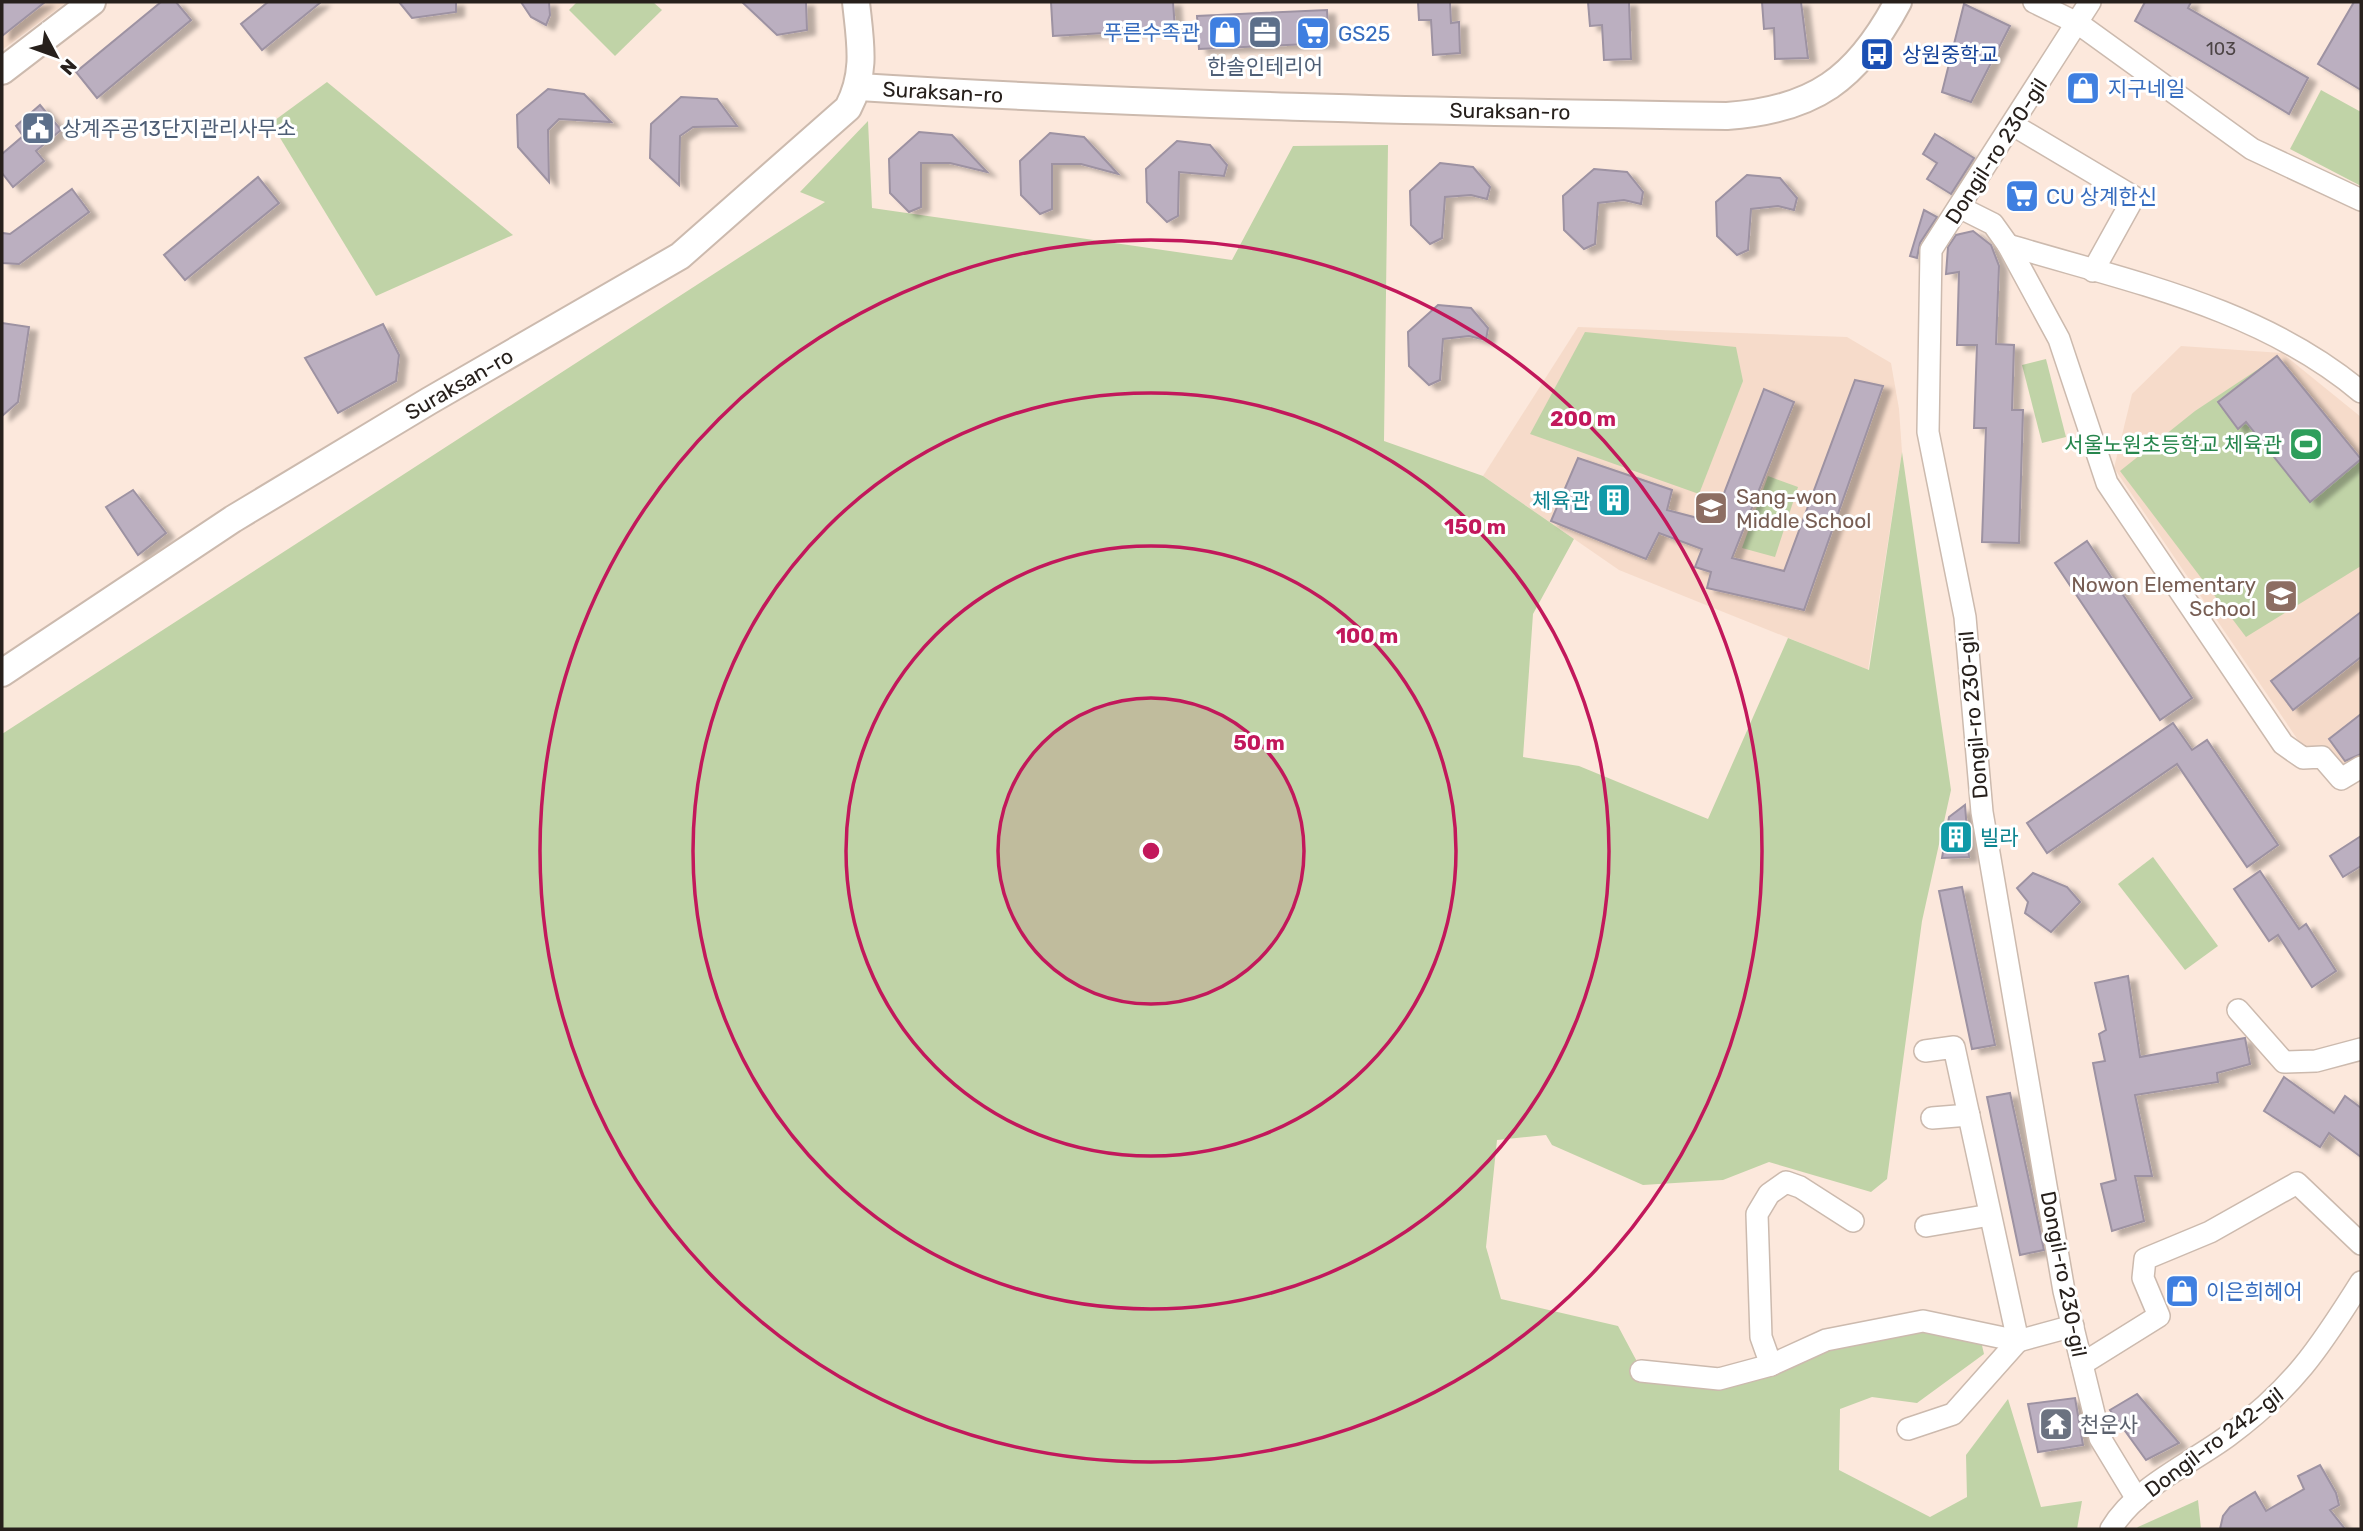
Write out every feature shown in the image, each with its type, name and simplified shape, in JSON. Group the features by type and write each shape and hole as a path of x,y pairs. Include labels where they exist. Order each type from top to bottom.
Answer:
{"street":[{"path":"2,71 92,2"},
{"path":"856,2 862,58 859,87"},
{"name":"Suraksan-ro","path":"2,673 233,519 429,401 680,256 848,108 859,87 993,95 1338,108 1727,116 1758,114 1811,98 1848,72 1885,25 1898,2"},
{"path":"2034,2 2079,24 2252,149 2361,200"},
{"name":"Dongil-ro 230-gil","path":"2090,2 2079,24 1931,250 1928,432 1965,617 1982,812 2073,1326 2100,1438 2137,1499"},
{"path":"2013,125 2134,197 2094,271"},
{"path":"1959,207 1993,224 2008,245 2059,339 2107,483 2283,744 2303,758 2322,757 2341,779 2361,767"},
{"path":"2008,245 2226,311 2309,353 2361,392"},
{"path":"2238,1010 2284,1062 2316,1061 2361,1049"},
{"path":"1924,1051 1954,1047 2018,1341"},
{"path":"1932,1118 1969,1115"},
{"path":"1771,1365 1760,1337 1757,1214 1769,1194 1786,1182 1800,1187 1853,1221"},
{"path":"2082,1364 2159,1316 2143,1278 2145,1259 2210,1232 2298,1182 2361,1244"},
{"path":"1926,1226 1990,1215"},
{"name":"Dongil-ro 242-gil","path":"2110,1529 2137,1499 2229,1436 2291,1384 2311,1361 2359,1289"},
{"path":"1641,1371 1719,1379 1771,1365 1826,1340 1923,1321 2018,1341 2073,1326"},
{"path":"1908,1429 1953,1414 2018,1341"}],"shaded area":[{"path":"2,2 67,2 2,50"},
{"name":"Sang-won Middle School","path":"1578,327 1847,337 1891,363 1899,409 1902,452 1868,670 1619,570 1483,476"},
{"name":"Nowon Elementary School","path":"2181,346 2282,353 2361,417 2361,760 2342,770 2304,749 2114,468 2132,394"}],"green space":[{"path":"577,2 653,2 662,10 615,56 569,10"},
{"path":"327,82 513,235 376,296 271,123"},
{"path":"2321,90 2361,112 2361,186 2290,149"},
{"path":"868,121 872,208 1232,260 1293,146 1388,145 1384,441 1483,476 1574,539 1533,614 1523,757 1579,766 1708,819 1788,638 1869,670 1902,452 1951,790 1922,921 1887,1179 1871,1192 1769,1162 1723,1180 1643,1185 1552,1145 1546,1135 1497,1140 1486,1247 1501,1299 1618,1326 1642,1371 1752,1379 1850,1339 1977,1324 1984,1354 1917,1403 1872,1397 1840,1409 1839,1470 1930,1517 1967,1497 1966,1455 2008,1399 2041,1507 2082,1501 2077,1529 2,1529 2,734 825,202 800,192"},
{"path":"1585,332 1736,347 1743,381 1699,494 1530,434"},
{"path":"2275,358 2361,460 2361,566 2246,637 2120,471 2195,411"},
{"path":"2046,359 2066,437 2042,443 2022,365"},
{"path":"1768,476 1798,487 1775,557 1742,548"},
{"path":"2153,857 2218,946 2185,970 2118,884"},
{"path":"2198,1500 2201,1529 2136,1529 2138,1527"}],"building":[{"path":"2,2 45,2 2,36"},
{"path":"161,2 176,2 191,20 97,98 76,72"},
{"path":"268,2 321,2 262,50 241,24"},
{"path":"399,2 456,2 456,12 412,18"},
{"path":"521,2 549,2 550,15 546,25 531,17"},
{"path":"742,2 806,2 807,30 777,35"},
{"path":"1051,2 1173,2 1175,29 1053,36"},
{"path":"1418,2 1450,2 1451,23 1459,22 1460,53 1433,55 1431,20 1419,20"},
{"path":"1588,2 1629,2 1631,59 1604,60 1602,25 1590,26"},
{"path":"1762,2 1801,2 1808,58 1775,59 1774,28 1764,29"},
{"path":"2145,2 2191,2 2188,8 2308,78 2289,114 2135,21"},
{"path":"2354,2 2361,2 2361,90 2318,64"},
{"path":"1964,4 2010,26 1971,102 1942,92"},
{"path":"1327,10 1329,43 1199,49 1197,16"},
{"path":"548,89 584,94 611,122 559,119 548,130 549,182 518,147 517,115"},
{"path":"681,97 717,99 737,126 693,127 680,136 679,185 650,158 651,124"},
{"path":"40,105 61,130 36,151 44,161 13,187 2,173 2,154 23,136 16,126"},
{"path":"919,132 952,135 987,172 950,163 921,163 921,207 909,212 890,193 889,159"},
{"path":"1050,133 1084,137 1118,174 1081,164 1052,164 1052,209 1040,214 1021,195 1020,161"},
{"path":"1935,134 1974,158 1951,194 1927,179 1937,163 1923,154"},
{"path":"1177,141 1210,145 1227,165 1224,176 1179,172 1178,216 1167,222 1147,202 1146,169"},
{"path":"1440,163 1473,167 1490,187 1487,199 1471,195 1445,197 1442,238 1430,244 1411,225 1410,191"},
{"path":"1594,169 1627,172 1643,192 1641,204 1624,200 1598,203 1595,244 1584,249 1564,230 1563,196"},
{"path":"1747,175 1780,178 1797,198 1794,210 1778,206 1751,209 1748,250 1737,255 1717,236 1716,202"},
{"path":"258,177 279,203 185,280 164,255"},
{"path":"72,189 89,212 19,264 2,263 2,233 10,234"},
{"path":"1924,210 1937,217 1920,243 1917,258 1910,256"},
{"path":"1973,231 1991,245 1999,266 1996,344 2014,345 2012,410 2023,410 2019,543 1982,542 1986,428 1974,428 1977,345 1957,345 1959,272 1946,274 1948,247 1956,235"},
{"path":"1438,305 1471,308 1488,328 1486,340 1469,336 1443,339 1440,380 1429,385 1409,366 1408,332"},
{"path":"2,323 29,327 18,402 2,416"},
{"path":"383,324 399,355 396,381 338,413 305,358"},
{"name":"서울노원초등학교 체육관","path":"2277,356 2361,459 2310,502 2246,422 2238,429 2218,402"},
{"path":"1855,380 1883,386 1804,610 1707,588 1711,572 1695,567 1702,549 1659,533 1646,559 1551,521 1578,458 1672,490 1667,510 1713,522 1764,389 1794,402 1732,558 1784,571"},
{"path":"133,490 166,533 138,555 106,507"},
{"path":"2087,541 2192,698 2160,720 2055,563"},
{"path":"2361,612 2361,657 2293,710 2271,681"},
{"path":"2361,714 2361,754 2345,761 2329,739"},
{"path":"2173,723 2192,750 2207,740 2278,845 2247,867 2177,764 2047,853 2027,823"},
{"name":"빌라","path":"1965,805 1969,857 1942,858 1949,817"},
{"path":"2361,836 2361,866 2343,877 2330,856"},
{"path":"2260,871 2299,929 2306,924 2336,971 2312,987 2278,935 2269,941 2234,889"},
{"path":"2033,873 2067,887 2080,902 2051,932 2025,913 2028,902 2017,888"},
{"path":"1962,887 1995,1045 1972,1049 1939,891"},
{"path":"2128,976 2140,1057 2245,1038 2250,1064 2217,1073 2218,1082 2135,1095 2152,1176 2135,1176 2144,1221 2112,1231 2101,1184 2116,1180 2093,1063 2105,1061 2099,1034 2106,1030 2095,983"},
{"path":"2284,1077 2334,1113 2345,1096 2361,1108 2361,1157 2329,1133 2320,1147 2264,1111"},
{"path":"2010,1093 2044,1250 2020,1255 1987,1097"},
{"path":"2137,1394 2179,1443 2146,1460 2110,1410"},
{"name":"천운사","path":"2075,1398 2083,1445 2038,1452 2028,1404"},
{"path":"2320,1465 2336,1493 2339,1505 2330,1510 2345,1529 2220,1529 2223,1516 2230,1507 2255,1492 2266,1511 2304,1489 2298,1476"}],"place":[{"name":"푸른수족관","path":"1225,32"},
{"name":"한솔인테리어","path":"1265,32"},
{"name":"GS25","path":"1313,33"},
{"name":"상원중학교","path":"1877,54"},
{"name":"지구네일","path":"2083,88"},
{"name":"상계주공13단지관리사무소","path":"38,128"},
{"name":"CU 상계한신","path":"2022,196"},
{"name":"서울노원초등학교 체육관","path":"2306,444"},
{"name":"체육관","path":"1614,500"},
{"name":"Sang-won Middle School","path":"1711,508"},
{"name":"Nowon Elementary School","path":"2281,596"},
{"name":"빌라","path":"1956,837"},
{"name":"이은희헤어","path":"2182,1291"},
{"name":"천운사","path":"2056,1424"}]}
